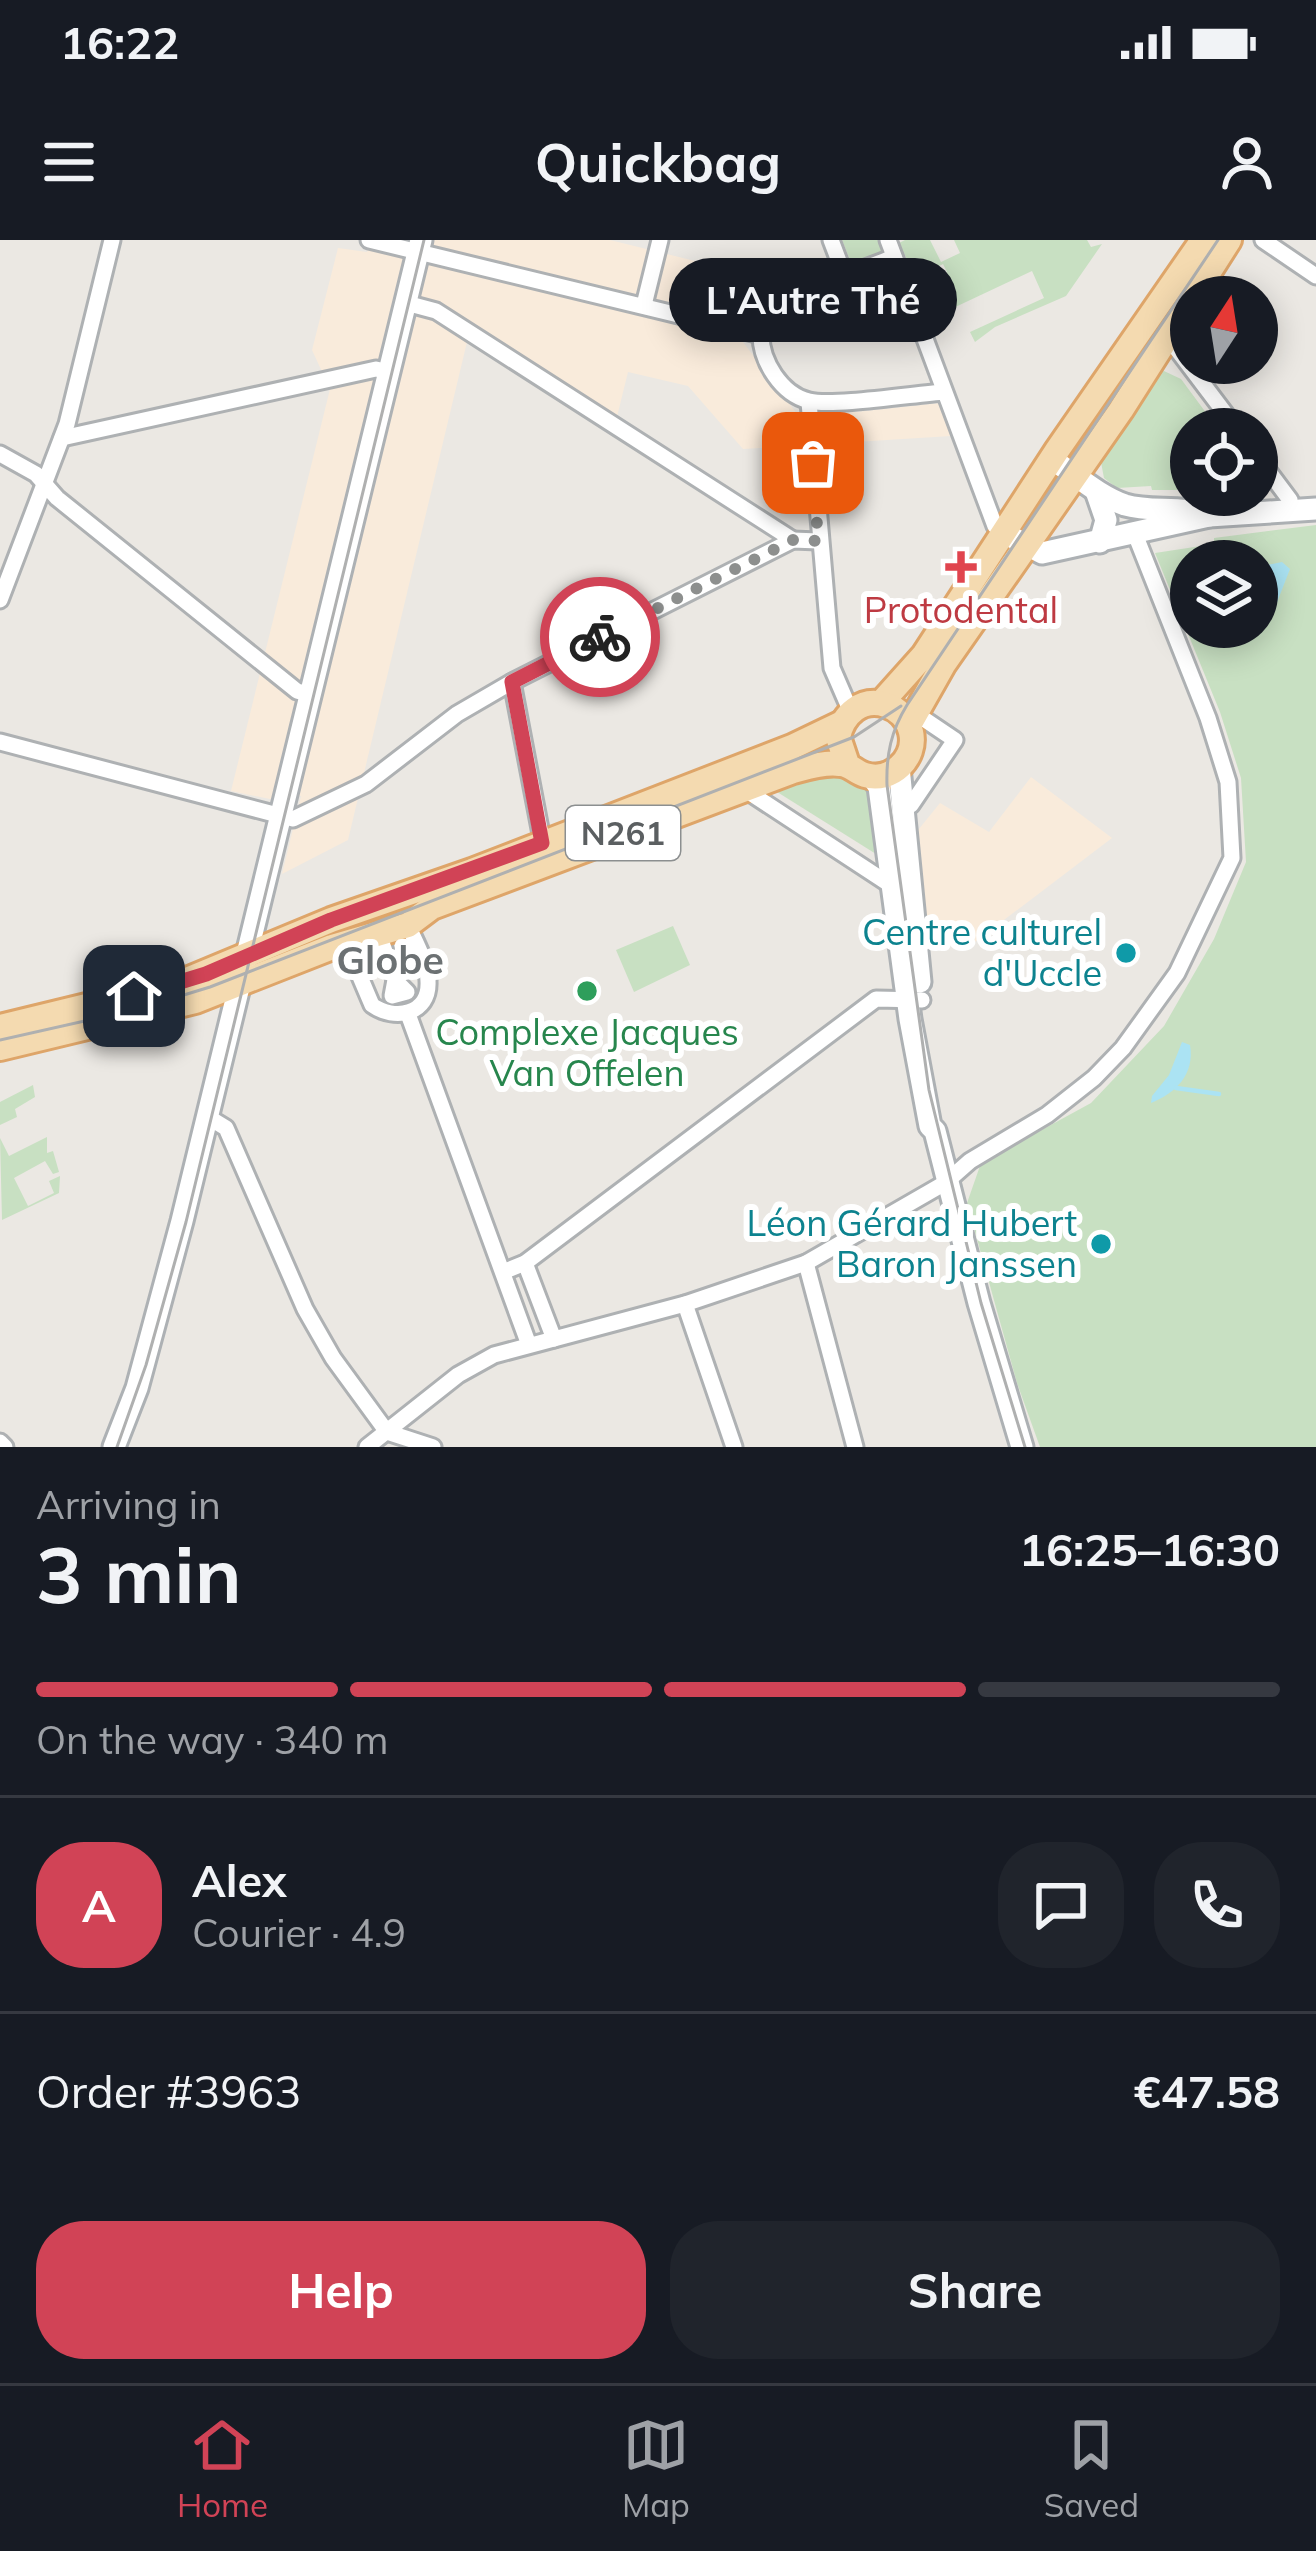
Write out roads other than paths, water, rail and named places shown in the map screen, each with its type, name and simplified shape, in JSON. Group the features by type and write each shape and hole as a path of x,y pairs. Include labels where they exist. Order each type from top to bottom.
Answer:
{"main road":[{"path":"912,719 881,703 1014,539 1076,474 1150,365 1157,330 1203,240"},
{"path":"846,718 838,742 847,764 872,776 899,767 911,747 912,719 1053,460 1126,349 1157,330 1229,240"},
{"path":"114,1447 144,1365 208,1117 420,246"},
{"path":"1053,460 1096,491 1128,506 1170,508"},
{"path":"1096,491 1106,520 1100,542"},
{"path":"1278,509 1316,509"},
{"path":"1014,539 1042,553 1209,516"},
{"name":"N261","path":"0,1048 140,1017 332,947 352,949 407,930 432,907 545,852 792,747 862,705 881,703"},
{"name":"N261","path":"0,1027 155,990 331,920 793,771 847,764"},
{"path":"899,767 915,1000"},
{"path":"872,776 879,787 892,886 935,1078 935,1131 1022,1447"}],"street":[{"path":"0,601 62,438 112,240"},
{"path":"369,240 420,246 761,335"},
{"path":"644,305 660,240"},
{"path":"831,240 845,277"},
{"path":"888,240 995,526 1014,539"},
{"path":"1263,240 1316,277"},
{"path":"894,257 779,312 761,335 767,364 794,395 809,402 944,392"},
{"path":"406,303 436,311 793,540"},
{"path":"1157,330 1221,408"},
{"path":"62,438 376,369 389,373"},
{"path":"809,402 832,668 846,718"},
{"path":"0,454 36,474 297,691 311,695"},
{"path":"1278,484 1290,508"},
{"path":"367,1447 458,1375 494,1354 685,1304 806,1263 947,1181 970,1161 1047,1115 1123,1048 1177,973 1232,858 1228,782 1208,718 1135,534"},
{"path":"0,742 293,819 366,784 457,714 512,682 793,540 818,541"},
{"path":"512,682 545,852"},
{"path":"902,810 911,805 955,740 912,719"},
{"path":"741,788 892,886"},
{"path":"407,930 429,979 425,996 402,1000 394,1016 372,1005 352,949 382,943 407,930"},
{"path":"382,943 529,1345"},
{"path":"503,1272 525,1263 876,999 915,1000"},
{"path":"208,1117 226,1128 305,1309 333,1358 387,1432 433,1447"},
{"path":"525,1263 554,1339"},
{"path":"806,1263 855,1447"},
{"path":"685,1304 734,1447"}],"water":[{"path":"1278,563 1290,569 1278,600"},
{"path":"1182,1042 1190,1045 1186,1073 1176,1088 1151,1103 1169,1075"}],"waterway":[{"path":"1176,1088 1219,1094"}],"tram line":[{"path":"117,1447 146,1365 186,1222 424,240"},
{"path":"1025,1447 981,1303 929,1090 887,785 889,753 907,705 1218,240"},
{"path":"0,1040 138,1009 210,987 854,737 901,706"}],"place":[{"name":"L'Autre Thé","path":"813,463"},
{"name":"Protodental","path":"961,567"},
{"name":"Centre culturel d'Uccle","path":"1126,953"},
{"name":"Complexe Jacques Van Offelen","path":"587,991"},
{"name":"Léon Gérard Hubert Baron Janssen","path":"1101,1244"}],"district":[{"name":"Globe","path":"390,960"}]}
